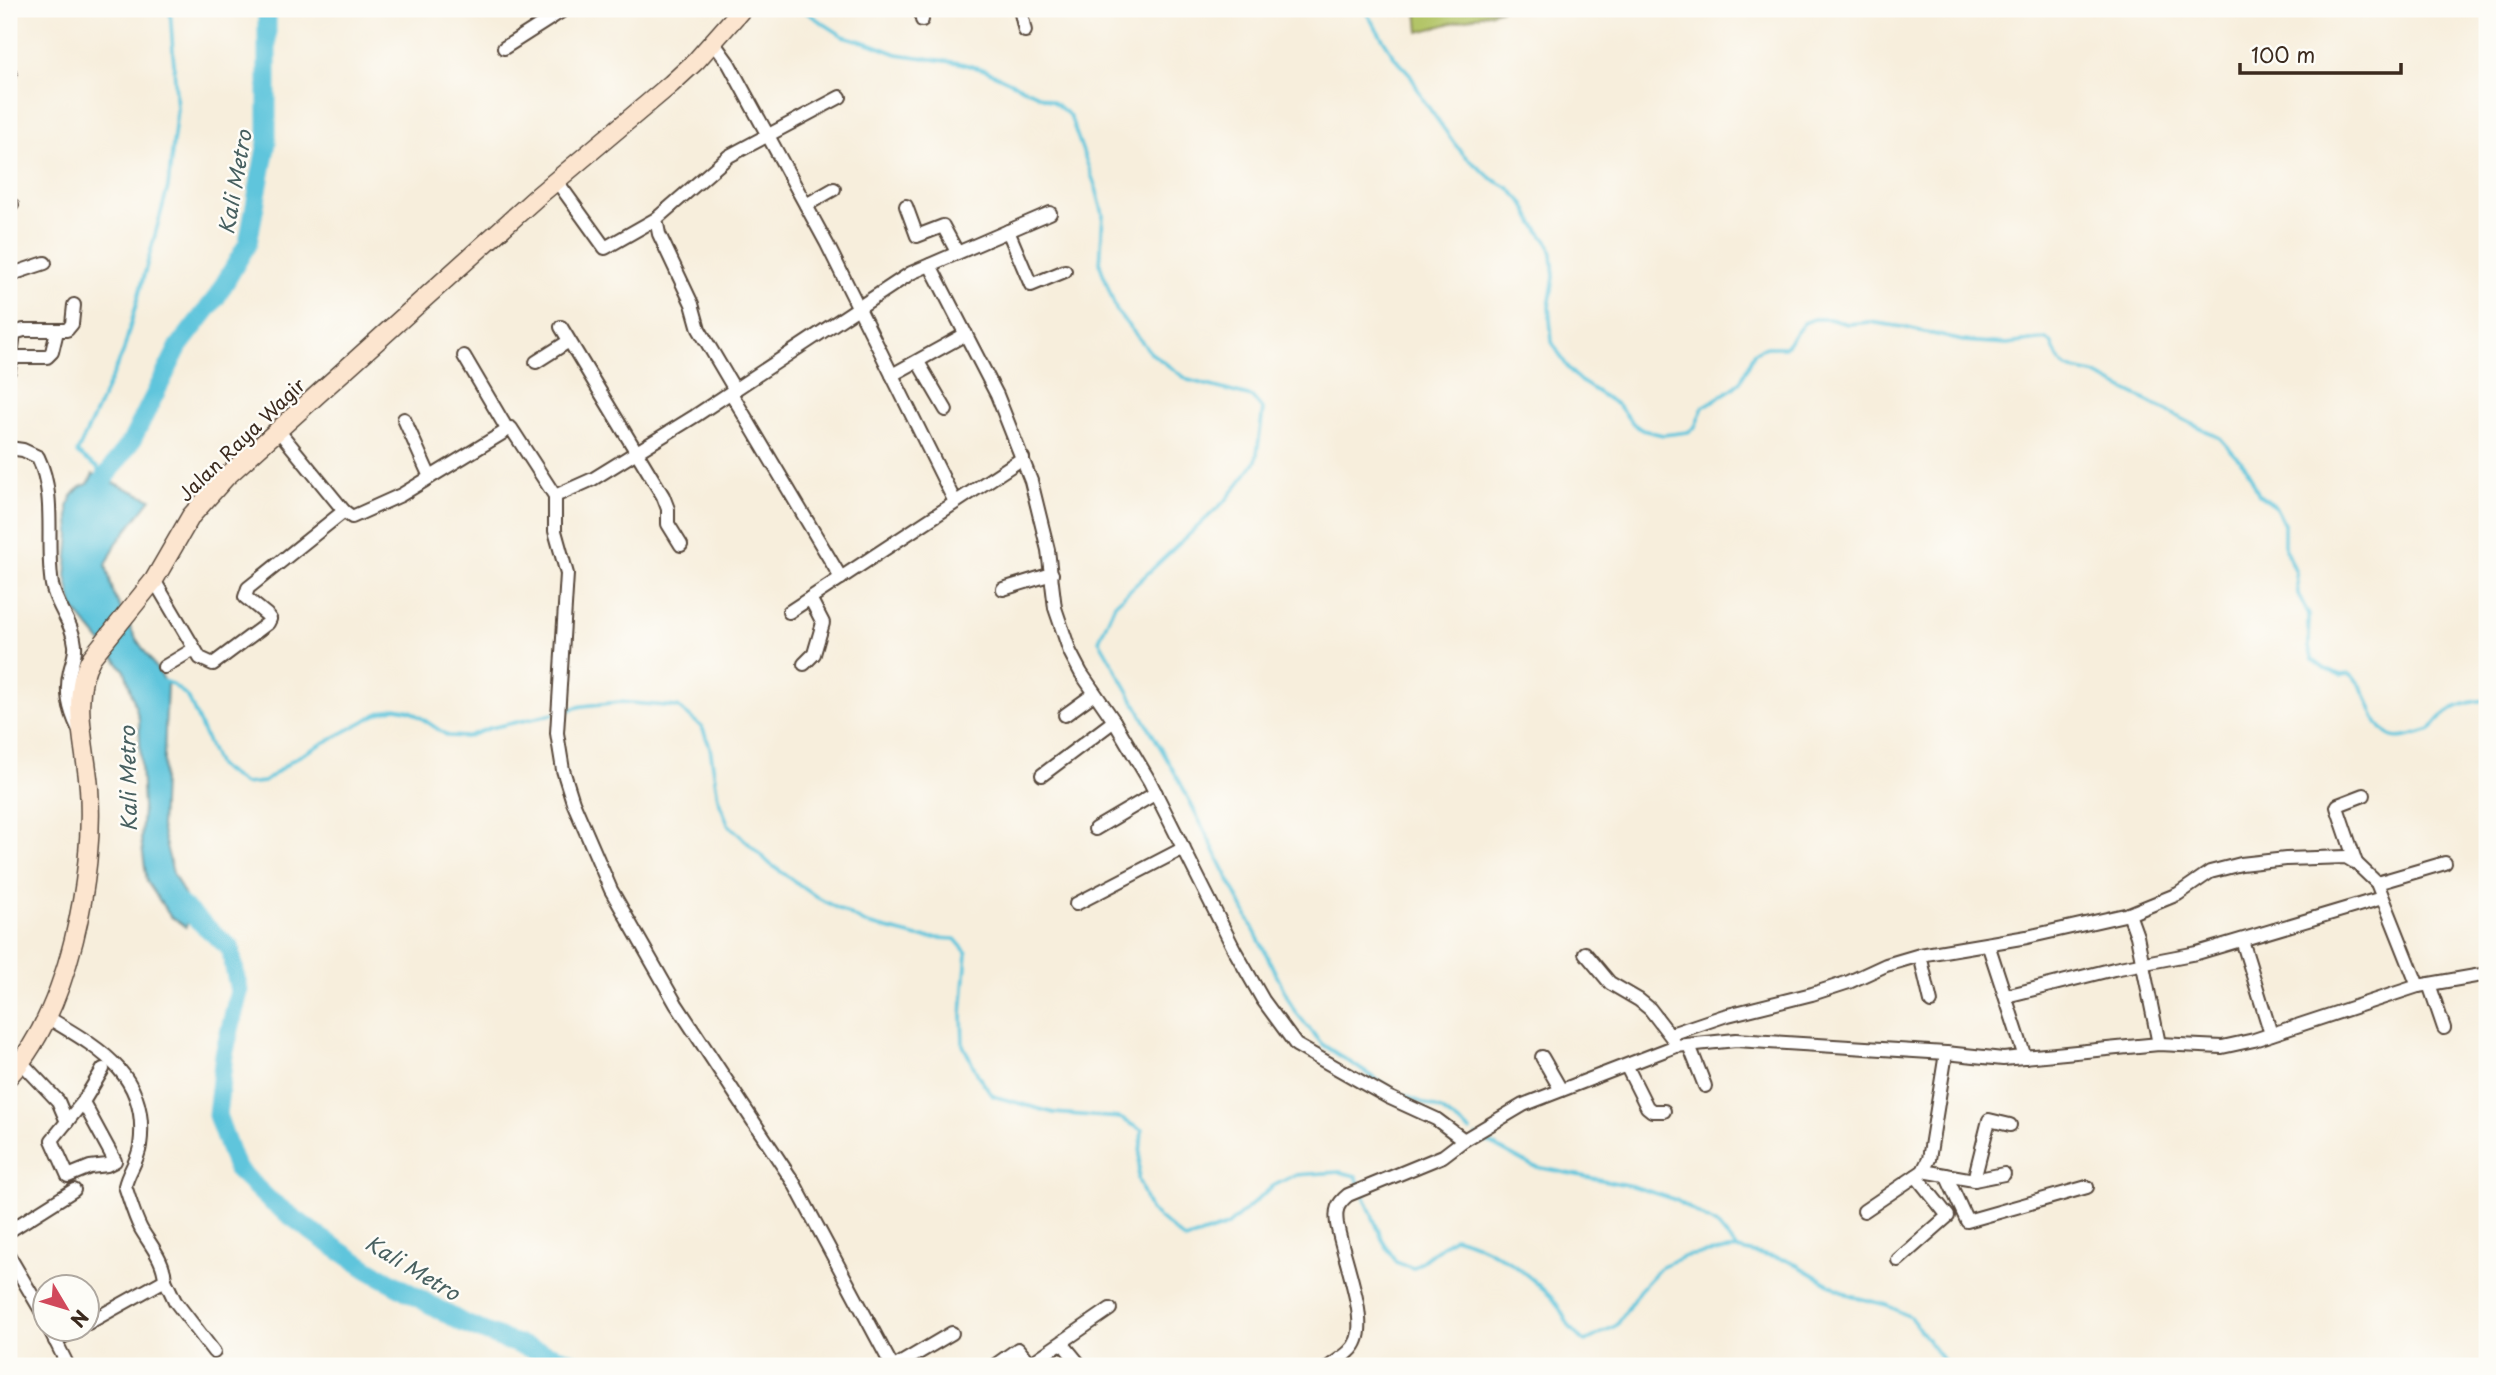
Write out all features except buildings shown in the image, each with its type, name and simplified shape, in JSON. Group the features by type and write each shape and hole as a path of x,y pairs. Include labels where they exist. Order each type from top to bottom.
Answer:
{"main road":[{"name":"Jalan Raya Wagir","path":"9,1076 21,1062 47,1017 74,939 88,850 89,790 80,687 84,670 92,657 154,580 191,516 226,477 556,180 671,84 741,9"}],"street":[{"path":"504,48 565,9"},
{"path":"1020,9 1025,31"},
{"path":"713,42 729,64 769,136 859,305 955,502"},
{"path":"556,180 606,248 656,219 729,156 840,97"},
{"path":"806,205 834,188"},
{"path":"906,206 917,236 943,226 957,252"},
{"path":"555,496 593,479 636,453 911,272 1049,213"},
{"path":"656,219 659,234 692,304 699,329 841,578"},
{"path":"1008,231 1031,285 1065,271"},
{"path":"9,275 45,263"},
{"path":"930,265 997,395 1023,458 1042,518 1055,608 1070,652 1156,793 1235,951 1264,1000 1296,1045 1378,1092 1471,1136"},
{"path":"9,371 12,338 18,331 67,330 74,305"},
{"path":"561,327 663,496 668,509 668,524 681,545"},
{"path":"10,357 47,357 52,352 57,331"},
{"path":"892,375 966,334"},
{"path":"536,362 569,341"},
{"path":"464,356 507,429"},
{"path":"918,362 946,411"},
{"path":"404,419 430,477"},
{"path":"278,430 348,516 354,516 401,495 512,428 555,496 555,531 567,574 557,733 563,770 573,802 611,890 676,1004 794,1183 894,1366 952,1333"},
{"path":"9,448 23,450 38,457 47,482 52,585 74,638 75,648 68,680 69,709 84,741"},
{"path":"789,612 1023,458"},
{"path":"154,580 194,649 205,662 213,664 266,626 270,619 245,597 245,592 344,511"},
{"path":"1003,589 1052,574"},
{"path":"804,664 814,654 823,623 810,598"},
{"path":"164,667 194,649"},
{"path":"1065,715 1094,694"},
{"path":"1042,775 1114,721"},
{"path":"1095,829 1156,793"},
{"path":"2356,863 2337,807 2364,795"},
{"path":"1076,904 1184,848"},
{"path":"1671,1034 1724,1016 1812,994 1849,982 1886,965 1920,956 2129,914 2178,894 2200,878 2220,869 2286,859 2336,856 2351,858 2377,883 2444,1028"},
{"path":"2377,883 2445,863"},
{"path":"2006,996 2242,940 2382,898"},
{"path":"2129,914 2143,964 2159,1044"},
{"path":"2242,940 2271,1034"},
{"path":"1988,944 2025,1057"},
{"path":"1585,953 1604,978 1639,1000 1683,1046 1705,1086"},
{"path":"1920,956 1931,1002"},
{"path":"1330,1366 1351,1349 1358,1336 1358,1310 1336,1216 1339,1203 1348,1195 1443,1156 1502,1115 1522,1105 1683,1046 1748,1041 2003,1059 2159,1044 2222,1047 2423,985 2487,974"},
{"path":"47,1017 89,1042 117,1064 134,1093 139,1108 140,1149 125,1186 140,1227 163,1265 165,1280 175,1301 214,1352"},
{"path":"1864,1211 1919,1173 1929,1159 1945,1053"},
{"path":"1542,1057 1562,1090"},
{"path":"21,1062 58,1101 67,1122"},
{"path":"1627,1067 1647,1107 1652,1111 1664,1111"},
{"path":"58,1101 80,1106 115,1161 107,1166 90,1167 68,1176 52,1140 80,1106 103,1069"},
{"path":"1974,1180 1989,1120 2010,1125"},
{"path":"1919,1173 1974,1180 2004,1174"},
{"path":"1899,1260 1948,1216 1919,1173"},
{"path":"1946,1175 1967,1222 2087,1187"},
{"path":"9,1231 74,1190"},
{"path":"9,1256 32,1295"},
{"path":"102,1315 165,1280"},
{"path":"994,1366 1018,1349 1031,1365 1110,1309"},
{"path":"1062,1343 1081,1366"},
{"path":"57,1344 68,1366"}],"green space":[{"path":"1417,9 1503,9 1419,32"}],"water":[{"path":"93,474 151,499 116,544 106,565 114,595 135,637 167,684 161,827 173,873 192,910 186,927 170,916 147,882 141,839 143,808 139,719 125,671 73,608 66,576 70,534 68,507 72,496 80,487 88,484"}],"waterway":[{"path":"101,480 98,468 77,453 123,353 168,187 177,109 170,9"},
{"name":"Kali Metro","path":"97,503 102,482 132,440 179,346 216,298 248,243 267,142 265,9"},
{"path":"801,9 843,36 897,54 960,63 985,70 1055,103 1070,116 1103,214 1100,265 1117,312 1151,353 1188,380 1252,397 1263,410 1256,461 1227,499 1115,604 1099,640 1180,782 1294,1010 1322,1044 1394,1091 1441,1110 1470,1131"},
{"path":"1364,9 1454,143 1492,179 1509,188 1524,204 1534,224 1549,244 1554,277 1549,307 1552,342 1568,368 1579,380 1619,406 1631,422 1642,430 1663,435 1688,432 1695,427 1703,407 1740,382 1755,352 1766,347 1785,347 1804,323 1814,319 1829,319 1848,324 1870,322 1963,341 2007,344 2046,339 2051,342 2058,359 2066,367 2094,374 2220,438 2246,467 2259,495 2275,506 2284,524 2284,545 2296,572 2298,594 2309,615 2309,647 2313,660 2325,669 2342,675 2350,674 2363,688 2378,723 2387,734 2402,738 2431,730 2442,717 2455,708 2487,700"},
{"path":"163,681 172,684 188,697 218,766 244,784 264,782 294,759 379,713 396,708 411,711 448,736 466,737 490,728 554,714"},
{"path":"561,712 582,706 620,702 678,707 702,727 710,747 718,798 728,824 770,864 818,898 867,924 918,937 955,939 967,953 962,1013 963,1045 979,1077 993,1096 1054,1113 1120,1118 1142,1130 1138,1179 1150,1210 1185,1240 1227,1226 1273,1186 1295,1175 1340,1172 1356,1176 1382,1239 1396,1262 1413,1268 1454,1237 1481,1246 1518,1268 1540,1286 1555,1302 1574,1332 1586,1341 1617,1325 1639,1291 1662,1266 1685,1256 1737,1249 1790,1261 1850,1296 1887,1305 1910,1317 1942,1359 1952,1366"},
{"name":"Kali Metro","path":"173,898 230,948 239,991 224,1055 217,1115 236,1168 269,1200 369,1270 463,1323 584,1366"},
{"path":"2441,974 2487,968"},
{"path":"1476,1136 1532,1166 1632,1186 1676,1200 1718,1226 1737,1249"}]}
